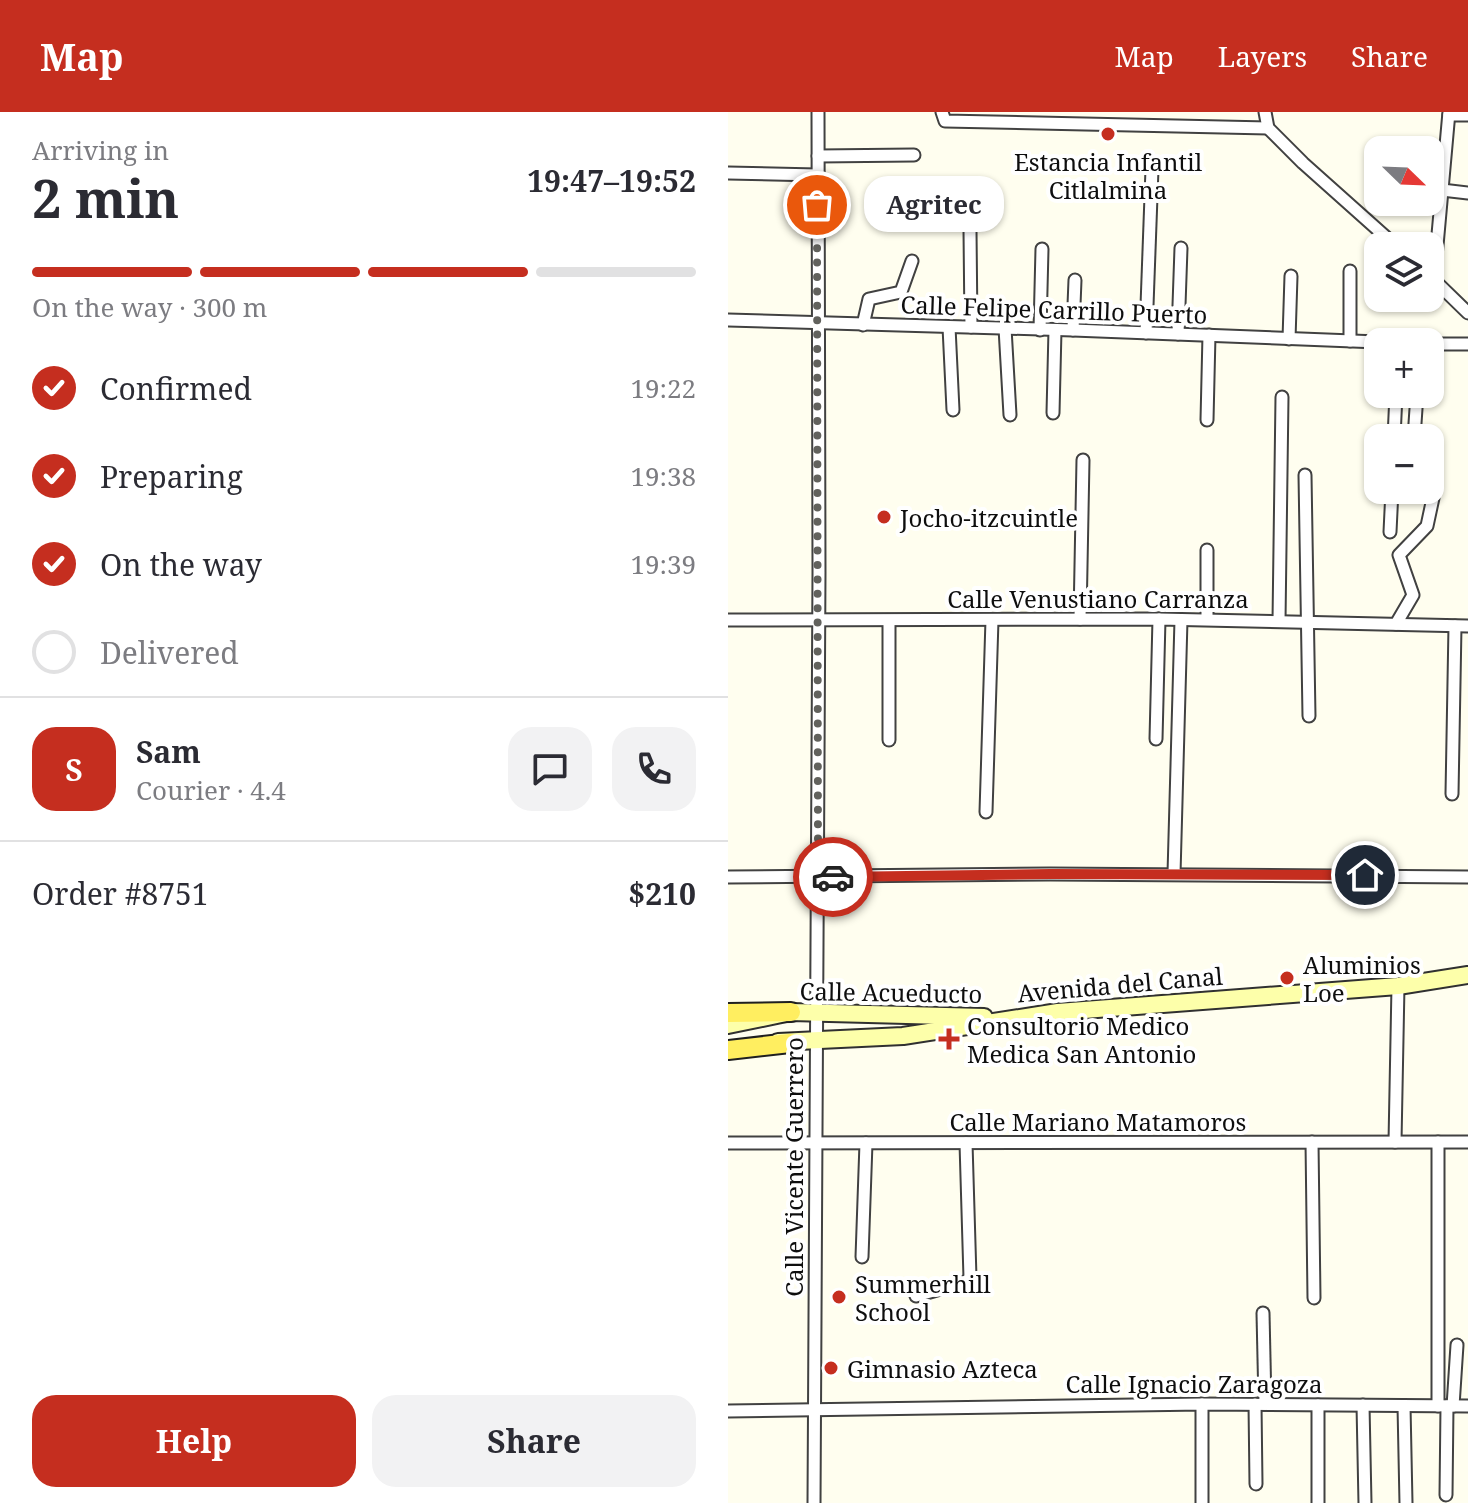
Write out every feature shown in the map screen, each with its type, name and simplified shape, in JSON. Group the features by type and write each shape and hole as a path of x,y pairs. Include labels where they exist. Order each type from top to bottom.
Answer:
{"main road":[{"name":"Avenida del Canal","path":"728,1041 790,1043 903,1036 1058,1012 1398,986 1468,975"},
{"name":"Calle Acueducto","path":"728,1025 791,1012 1005,1018"},
{"path":"728,1013 791,1012"},
{"path":"728,1050 790,1043"}],"street":[{"name":"Calle Vicente Guerrero","path":"814,1503 818,112"},
{"path":"1265,112 1268,128 1380,232"},
{"path":"1444,168 1449,114 1468,115"},
{"path":"944,116 1268,128"},
{"path":"818,156 914,155"},
{"path":"1146,333 1152,169"},
{"path":"728,173 817,175"},
{"path":"1444,190 1468,193"},
{"path":"970,230 971,327"},
{"path":"1178,334 1181,248"},
{"path":"1040,330 1042,249"},
{"path":"863,325 869,299 901,292 912,261"},
{"path":"1350,271 1350,341"},
{"path":"1289,339 1291,276"},
{"path":"1073,330 1075,280"},
{"path":"1444,290 1468,313"},
{"name":"Calle Felipe Carrillo Puerto","path":"728,320 1364,342"},
{"path":"949,327 953,410"},
{"path":"1005,328 1010,415"},
{"path":"1053,413 1055,330"},
{"path":"1207,420 1209,335"},
{"path":"1444,344 1468,344"},
{"path":"1279,621 1282,397"},
{"path":"1080,619 1083,460"},
{"path":"1305,475 1309,716"},
{"path":"1390,532 1391,504"},
{"path":"1396,624 1413,595 1399,555 1427,526 1432,504"},
{"path":"1207,550 1207,619"},
{"path":"1156,739 1159,619"},
{"name":"Calle Venustiano Carranza","path":"728,620 1207,619 1468,626"},
{"path":"986,812 992,620"},
{"path":"1174,874 1181,620"},
{"path":"889,621 889,740"},
{"path":"1452,794 1455,626"},
{"path":"728,877 1174,874 1468,877"},
{"path":"1395,1142 1398,986"},
{"path":"1312,1142 1314,1298"},
{"path":"1438,1142 1446,1495"},
{"name":"Calle Mariano Matamoros","path":"728,1143 1468,1142"},
{"path":"862,1257 866,1143"},
{"path":"916,1296 970,1278 966,1143"},
{"path":"1256,1484 1263,1313"},
{"path":"1446,1406 1457,1345"},
{"path":"1202,1404 1202,1503"},
{"name":"Calle Ignacio Zaragoza","path":"728,1411 1202,1404 1468,1406"},
{"path":"1318,1405 1318,1503"},
{"path":"1363,1405 1365,1503"},
{"path":"1404,1406 1406,1503"}],"way so far":[{"path":"817,205 818,878 833,877"}],"place":[{"name":"Estancia Infantil Citlalmina","path":"1108,134"},
{"name":"Agritec","path":"817,205"},
{"name":"Jocho-itzcuintle","path":"884,517"},
{"name":"Aluminios Loe","path":"1287,978"},
{"name":"Consultorio Medico Medica San Antonio","path":"949,1039"},
{"name":"Summerhill School","path":"839,1297"},
{"name":"Gimnasio Azteca","path":"831,1368"}],"route":[{"path":"833,877 1365,875"}]}
